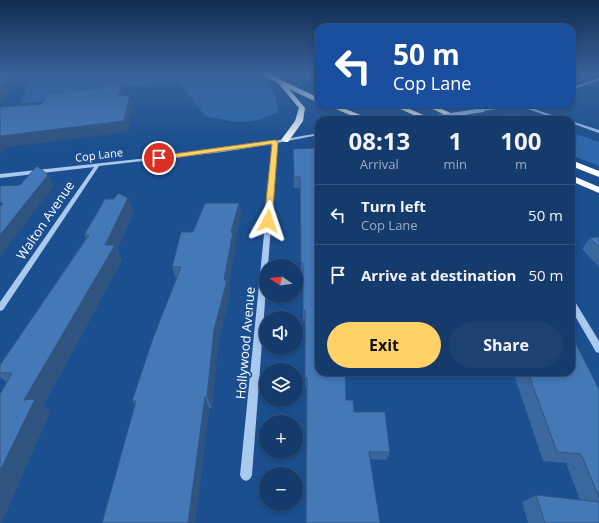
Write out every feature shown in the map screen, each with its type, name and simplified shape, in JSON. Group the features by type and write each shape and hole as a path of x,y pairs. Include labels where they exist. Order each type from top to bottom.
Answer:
{"highway":[{"path":"285,140 299,121 302,108 294,98"},
{"path":"338,108 358,116"},
{"path":"402,108 421,116"},
{"path":"434,108 453,116"},
{"path":"575,165 599,174"},
{"path":"575,180 599,190"}],"street":[{"path":"445,116 495,108"},
{"path":"531,108 553,116"},
{"path":"575,123 599,132"},
{"name":"Cop Lane","path":"0,176 222,151 315,135"},
{"name":"Hollywood Avenue","path":"246,475 275,142"},
{"name":"Walton Avenue","path":"0,308 97,166"},
{"path":"575,309 599,349"}],"shaded area":[{"path":"23,98 55,98 53,101 21,104"},
{"path":"192,98 276,98 278,112 258,120 241,122 205,116"},
{"path":"512,114 525,116 498,116"},
{"path":"575,133 599,142 599,166 575,157"}],"building":[{"path":"46,98 129,98 124,121 0,137 0,107 42,104"},
{"path":"315,148 315,376 345,376 346,400 353,400 354,412 385,412 390,452 369,452 380,523 306,523 307,378 305,378 305,310 303,310 303,259 301,259 300,177 294,177 293,149"},
{"path":"37,166 48,175 0,235 0,207 3,203 0,203 0,186 20,185"},
{"path":"118,193 128,198 105,245 115,245 24,400 35,399 0,471 0,394 12,373 0,373 0,365 89,235 84,235 105,199 114,199"},
{"path":"205,203 239,203 231,232 233,232 224,280 227,280 214,330 207,397 205,397 188,523 102,523 136,401 132,401 153,338 181,267 172,267 181,232 193,232"},
{"path":"599,237 599,247 590,238"},
{"path":"575,342 599,389 599,497 581,454 557,452 529,376 575,376"},
{"path":"536,495 599,502 599,523 545,523"}],"route":[{"path":"159,158 222,151 275,142 268,221"}]}
